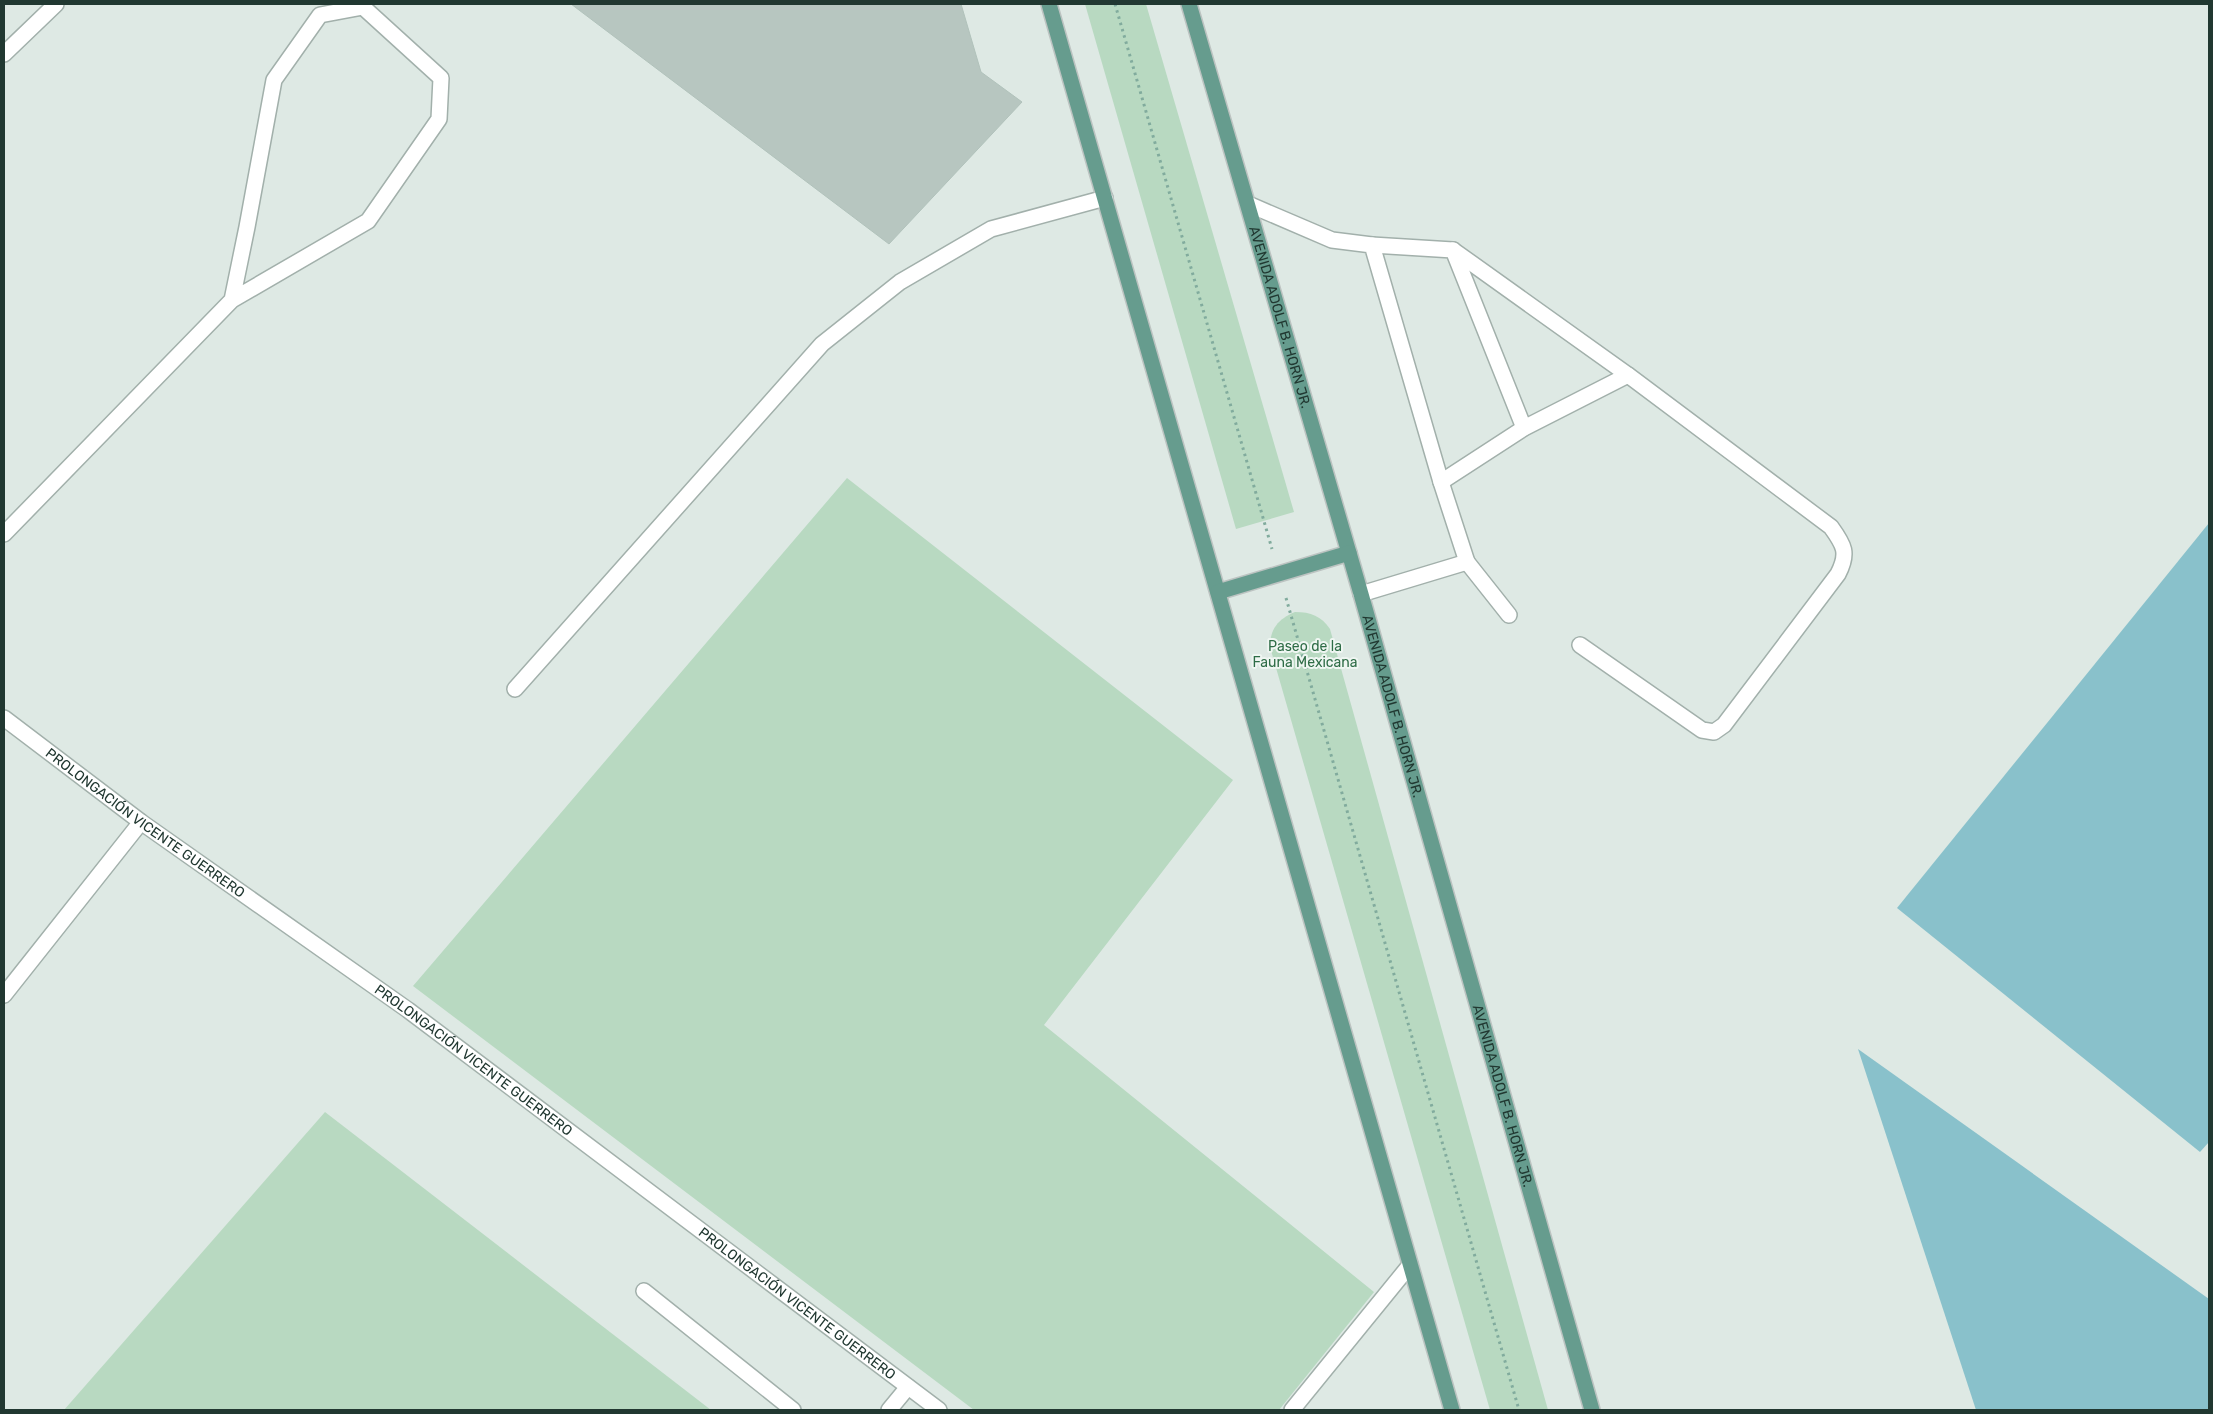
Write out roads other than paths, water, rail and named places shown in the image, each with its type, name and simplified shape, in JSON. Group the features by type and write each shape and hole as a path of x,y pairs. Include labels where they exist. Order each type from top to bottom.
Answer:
{"main road":[{"path":"1049,4 1452,1410"},
{"name":"AVENIDA ADOLF B. HORN JR.","path":"1189,4 1361,594 1592,1410"},
{"path":"1218,592 1349,553"}],"street":[{"path":"4,54 56,4"},
{"path":"4,534 232,300 368,221 439,119 441,78 363,7 320,15 274,80 248,227 232,300"},
{"path":"515,689 822,344 900,282 991,229 1105,198"},
{"path":"1248,204 1332,240 1372,245 1452,250 1628,375 1831,527 1840,538 1845,552 1838,574 1724,725 1714,732 1702,730 1580,645"},
{"path":"1372,245 1441,482 1467,562 1510,615"},
{"path":"1452,250 1524,428"},
{"path":"1441,482 1524,428 1628,375"},
{"path":"1361,594 1467,562"},
{"name":"PROLONGACIÓN VICENTE GUERRERO","path":"4,718 141,822 408,1010 939,1410"},
{"path":"4,995 141,822"},
{"path":"1292,1410 1410,1265"},
{"path":"644,1291 793,1410"},
{"path":"888,1410 908,1387"}],"water":[{"path":"2209,523 2209,1142 2200,1152 1897,908"},
{"path":"1858,1049 2209,1299 2209,1410 1976,1410"}],"park label":[{"name":"Paseo de la Fauna Mexicana","path":"1305,654"}]}
